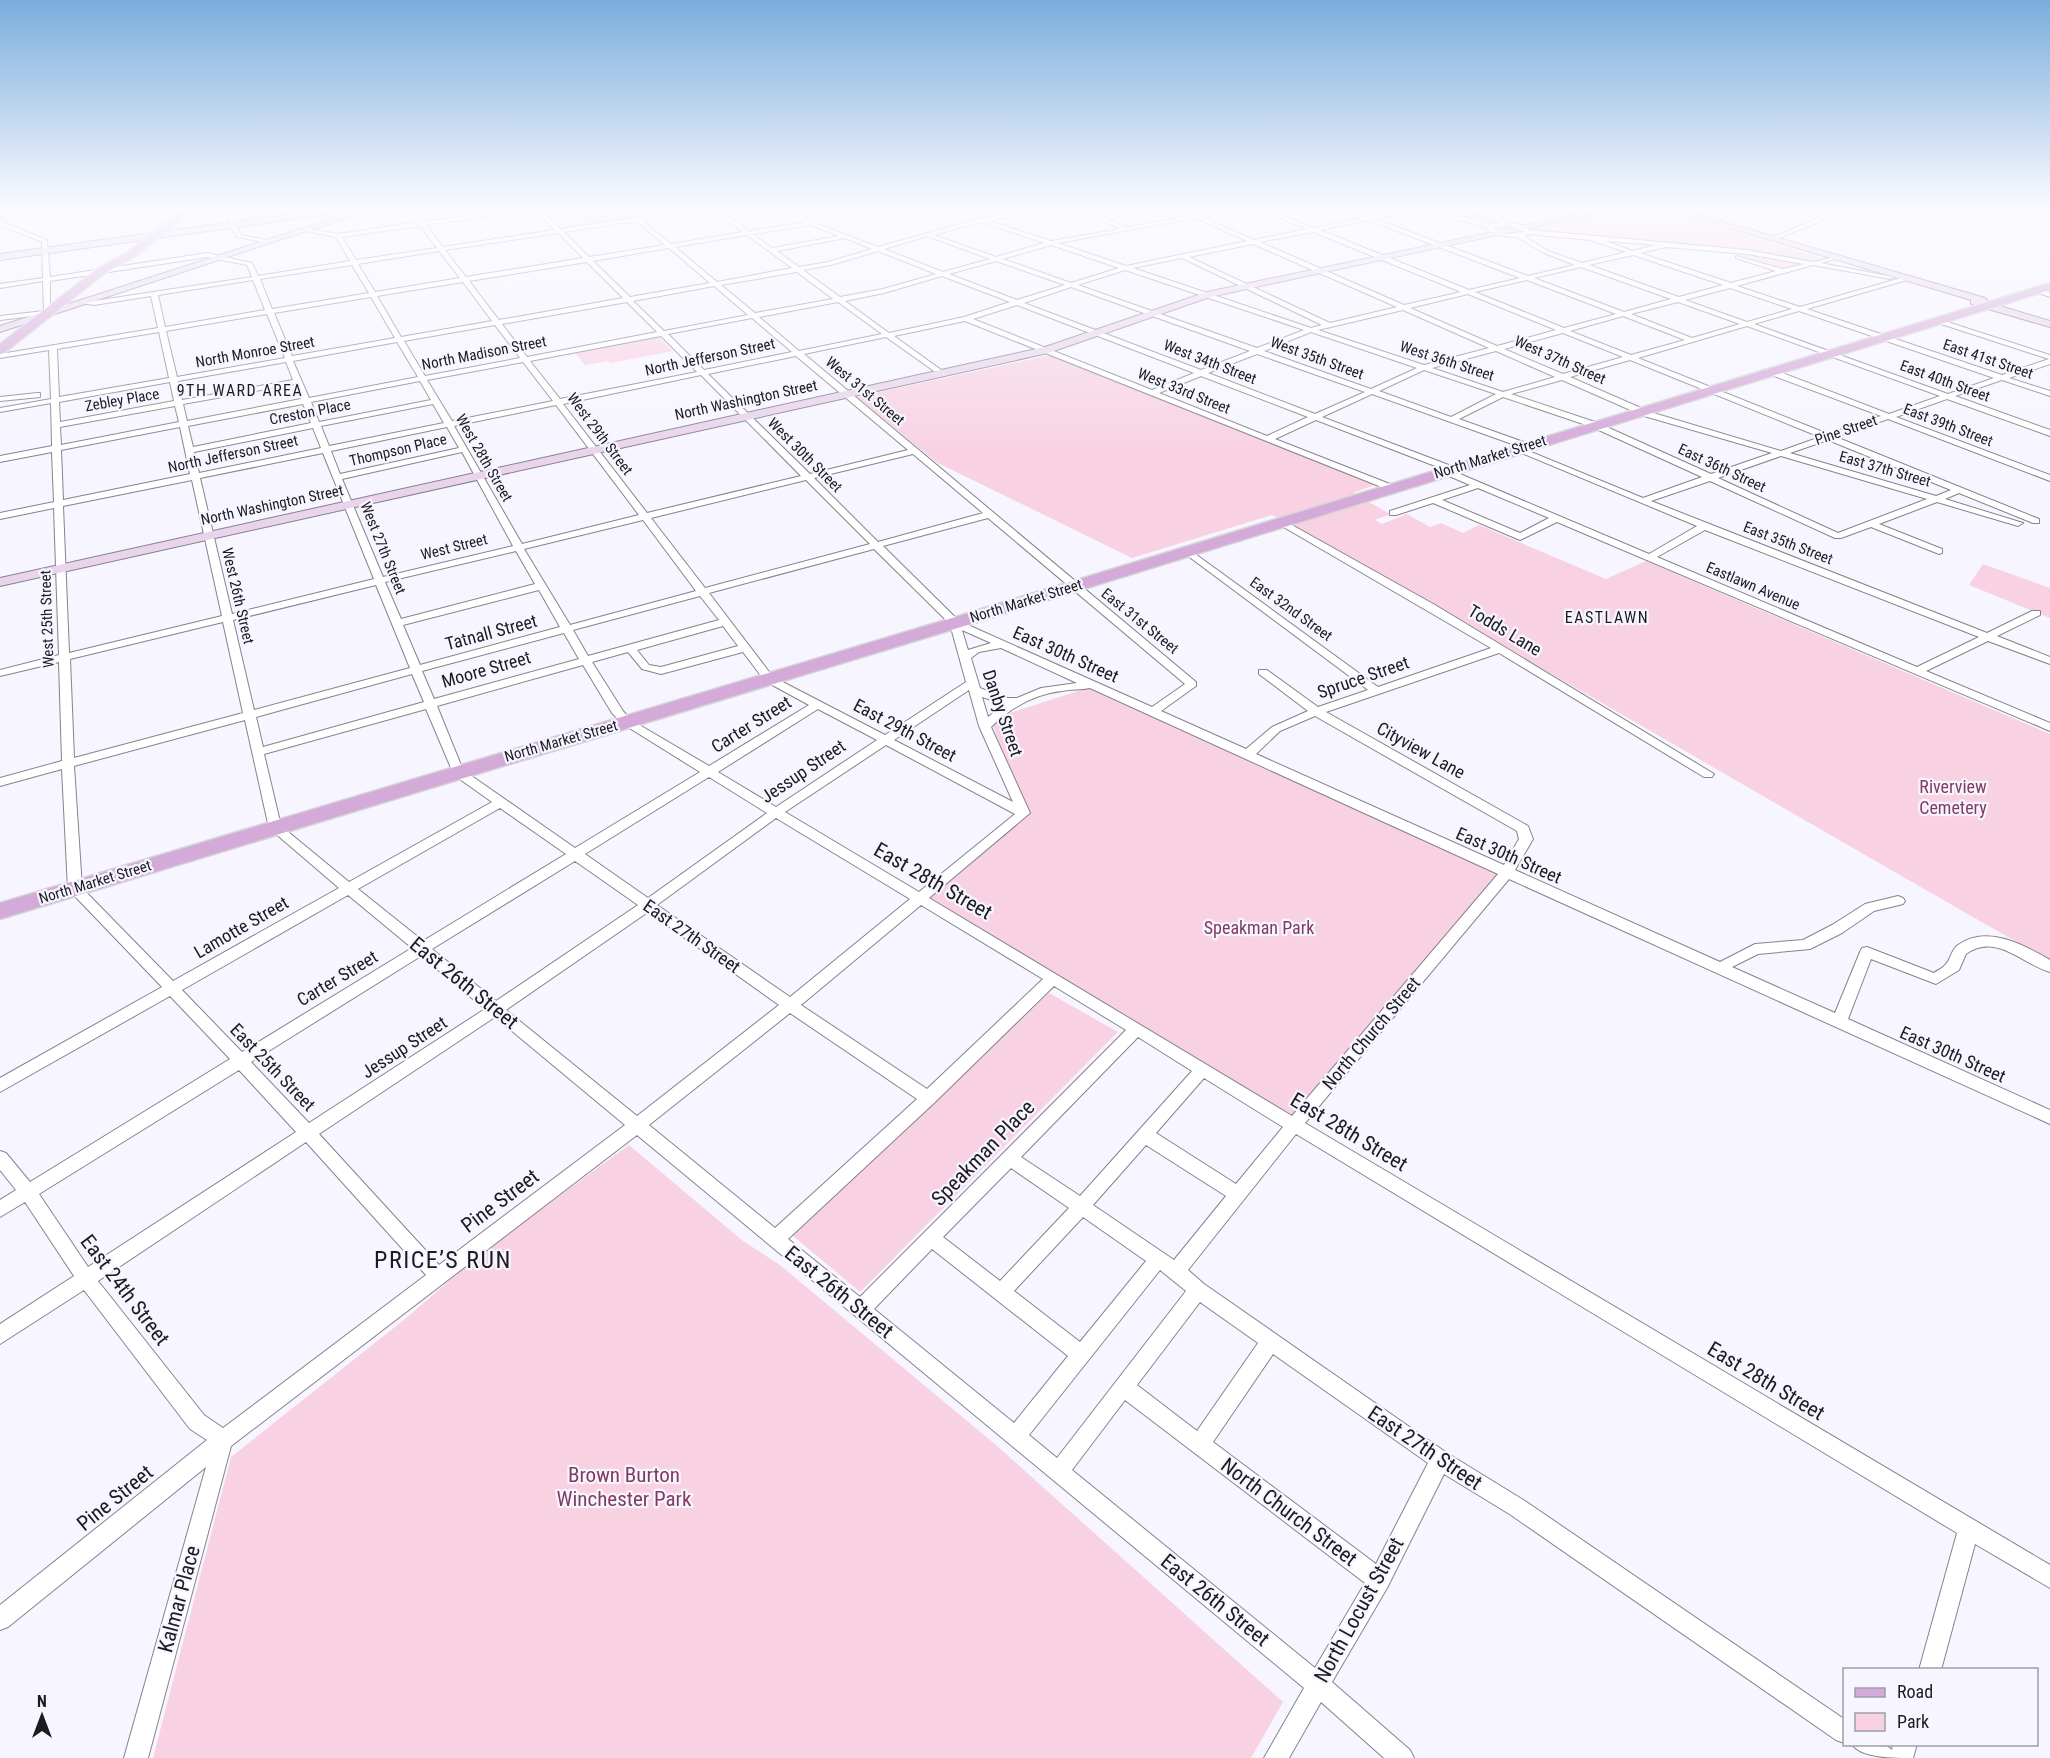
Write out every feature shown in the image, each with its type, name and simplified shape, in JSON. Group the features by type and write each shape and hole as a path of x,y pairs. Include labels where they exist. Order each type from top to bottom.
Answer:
{"main road":[{"path":"0,350 78,288"},
{"path":"0,329 124,288"},
{"name":"North Washington Street","path":"0,582 1048,351 1207,295 1242,288"},
{"path":"1931,288 2050,324"},
{"name":"North Market Street","path":"0,911 955,623 2042,288"},
{"path":"63,300 83,302"}],"street":[{"path":"0,318 48,313 47,288"},
{"path":"131,288 154,294"},
{"path":"83,302 94,303 192,288"},
{"name":"West 27th Street","path":"261,288 458,772"},
{"name":"West 28th Street","path":"369,288 464,448 585,660 618,713 627,722"},
{"path":"0,356 415,288"},
{"name":"West 29th Street","path":"470,288 769,679"},
{"name":"West 30th Street","path":"617,288 955,623"},
{"name":"North Monroe Street","path":"0,410 54,396 174,380 692,288"},
{"name":"West 31st Street","path":"720,288 1074,586"},
{"path":"823,288 940,374"},
{"name":"North Madison Street","path":"0,459 899,288"},
{"name":"West 34th Street","path":"976,288 1316,417 1448,470"},
{"name":"North Jefferson Street","path":"0,516 966,319 1062,288"},
{"name":"West 35th Street","path":"1080,288 1371,391 1521,448"},
{"name":"West 36th Street","path":"1186,288 1595,425"},
{"path":"1249,288 1328,325"},
{"name":"West 37th Street","path":"1361,288 1642,410"},
{"path":"1458,288 2036,521"},
{"path":"1151,393 1310,330 1484,288"},
{"path":"1553,288 1692,340"},
{"name":"East 40th Street","path":"1646,288 2050,433"},
{"path":"1267,439 1423,368 1724,288"},
{"name":"East 41st Street","path":"1738,288 2050,394"},
{"path":"1451,420 1503,394 1876,288"},
{"path":"2035,290 2050,295"},
{"name":"West 26th Street","path":"154,294 275,828"},
{"name":"West 33rd Street","path":"966,319 1392,488"},
{"path":"1938,320 2050,359"},
{"name":"West 25th Street","path":"53,347 68,764 75,889"},
{"name":"Pine Street","path":"1642,501 2050,359"},
{"name":"East 39th Street","path":"1769,371 2050,478"},
{"name":"Zebley Place","path":"55,425 299,381"},
{"path":"0,399 54,396"},
{"name":"Creston Place","path":"190,450 436,401"},
{"name":"East 37th Street","path":"1642,410 1647,414 1777,454 2018,523"},
{"name":"East 36th Street","path":"1595,425 1838,536 1872,524"},
{"name":"Thompson Place","path":"338,477 464,448"},
{"name":"East 35th Street","path":"1521,448 1704,526 2050,661"},
{"name":"West Street","path":"0,673 915,451"},
{"name":"Eastlawn Avenue","path":"1448,470 1555,519 2050,727"},
{"path":"1393,513 1478,485"},
{"path":"1872,524 1960,490"},
{"path":"1434,500 1520,537 1555,519"},
{"name":"Tatnall Street","path":"0,782 991,514"},
{"name":"Todds Lane","path":"1280,522 1431,607 1708,774"},
{"path":"1872,524 1938,551"},
{"path":"1648,558 1704,526"},
{"name":"East 32nd Street","path":"1187,551 1377,691"},
{"path":"398,623 541,586"},
{"name":"East 31st Street","path":"1074,586 1192,684 1151,713"},
{"path":"1917,671 2036,614"},
{"name":"Moore Street","path":"258,752 724,622"},
{"name":"East 30th Street","path":"955,623 2050,1117"},
{"name":"Danby Street","path":"955,623 985,726 1023,813"},
{"path":"965,657 976,649 1002,645"},
{"path":"631,648 643,666 656,671 669,670 744,648"},
{"name":"Spruce Street","path":"1247,755 1276,729 1295,719 1499,649"},
{"path":"1047,665 1052,675 1050,690"},
{"name":"Cityview Lane","path":"1263,672 1317,712 1523,829 1526,839 1506,873"},
{"name":"East 29th Street","path":"769,679 1023,813"},
{"path":"985,726 1001,712 1050,690 1072,685 1094,686"},
{"path":"974,686 1002,701 1025,700"},
{"name":"Jessup Street","path":"0,1335 496,1009 648,905 775,813 885,739 974,686"},
{"name":"Carter Street","path":"0,1209 817,705"},
{"name":"East 28th Street","path":"627,722 1294,1125 2050,1577"},
{"name":"East 27th Street","path":"458,772 790,1005 927,1098"},
{"name":"Lamotte Street","path":"0,1086 501,802"},
{"name":"Pine Street","path":"0,1619 223,1440 636,1126 790,1005 1023,813"},
{"name":"East 26th Street","path":"275,828 1059,1471 1317,1684 1402,1758"},
{"name":"North Church Street","path":"1176,1271 1294,1125 1506,873"},
{"name":"East 25th Street","path":"75,889 174,988 438,1276"},
{"path":"1721,970 1728,963 1755,949 1805,945 1837,929 1870,907 1898,901"},
{"path":"1839,1022 1867,952 1936,979 1954,966 1956,955 1961,948 1974,943 1991,941 2018,948 2050,968"},
{"path":"774,1239 1052,979"},
{"name":"Speakman Place","path":"861,1309 1137,1029"},
{"path":"1002,1292 1203,1070"},
{"path":"1145,1135 1238,1195"},
{"name":"East 24th Street","path":"0,1158 28,1192 85,1278 197,1422 223,1440"},
{"name":"East 27th Street","path":"1009,1158 1176,1271 1198,1290 1440,1460 1518,1509 1843,1731"},
{"path":"931,1238 1082,1354"},
{"path":"1016,1436 1158,1259"},
{"path":"1059,1471 1198,1290"},
{"path":"1200,1444 1271,1341"},
{"name":"North Church Street","path":"1123,1387 1379,1580"},
{"name":"Kalmar Place","path":"136,1758 223,1440"},
{"name":"North Locust Street","path":"1276,1758 1379,1580 1440,1460"},
{"path":"1931,1668 1969,1527"},
{"path":"1866,1746 1883,1758"}],"green space":[{"path":"658,337 673,351 610,363 608,361 585,365 575,353"},
{"name":"Riverview Cemetery","path":"1050,355 1377,484 1353,493 1390,514 1375,520 1382,524 1407,514 1430,527 1441,523 1463,533 1479,525 1606,579 1646,561 2050,734 2050,961 1272,515 1132,558 936,462 857,397"},
{"path":"1983,564 2050,588 2050,618 1969,585"},
{"name":"Speakman Park","path":"1094,686 1506,873 1294,1125 918,899 1023,813 991,719"},
{"path":"1049,993 1118,1032 860,1292 792,1235"},
{"name":"Brown Burton Winchester Park","path":"629,1145 743,1241 780,1265 996,1445 1283,1702 1251,1758 153,1758 231,1457 405,1319 485,1250"}],"district":[{"name":"9TH WARD AREA","path":"240,390"},
{"name":"EASTLAWN","path":"1607,617"},
{"name":"PRICE’S RUN","path":"443,1260"}]}
